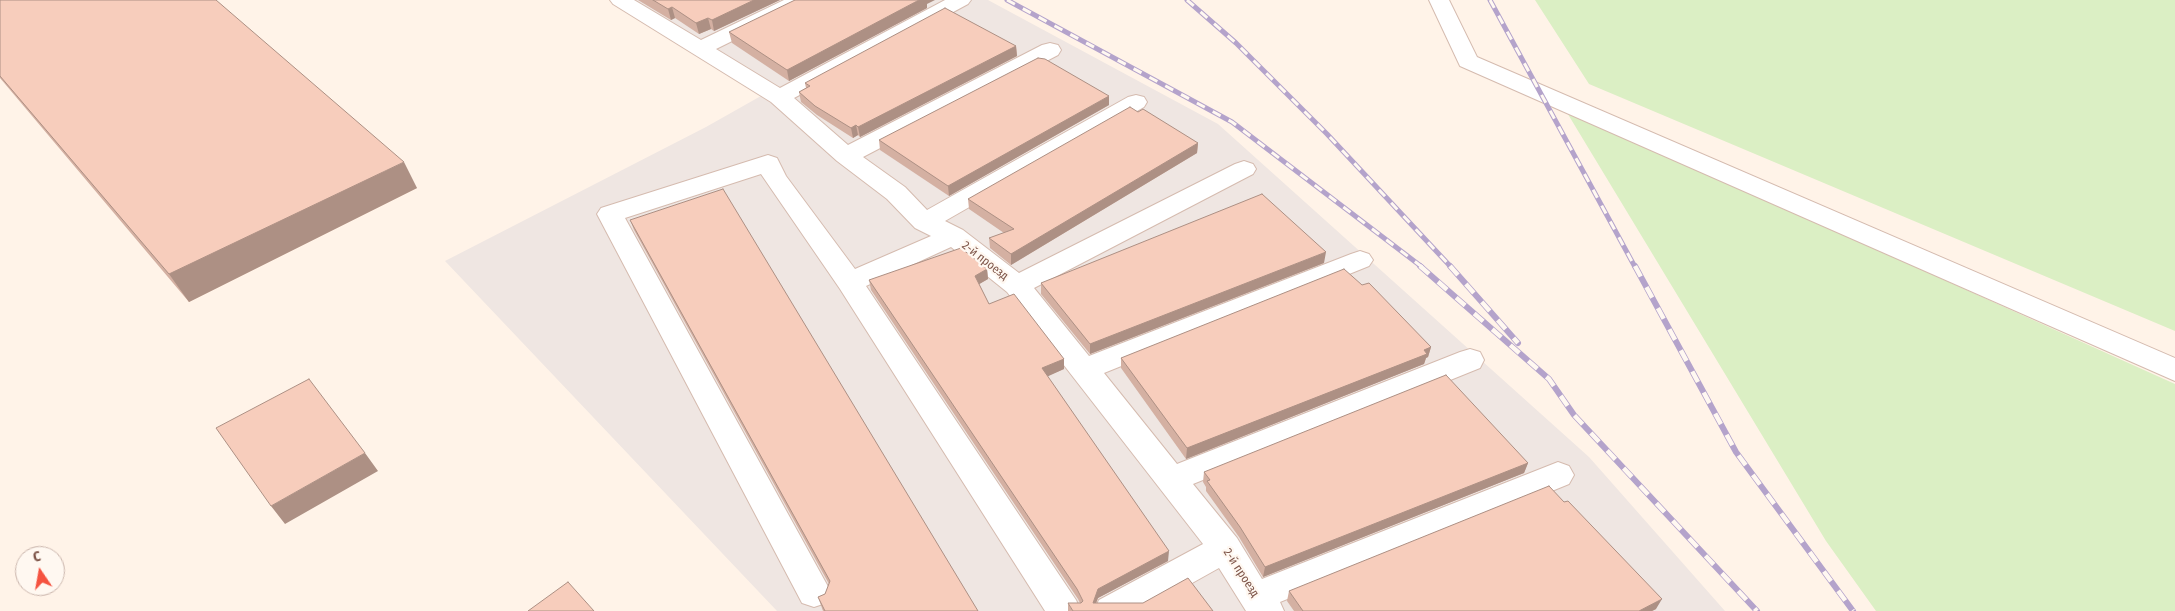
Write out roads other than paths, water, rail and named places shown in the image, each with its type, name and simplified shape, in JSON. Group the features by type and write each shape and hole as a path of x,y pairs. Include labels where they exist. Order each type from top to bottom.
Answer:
{"street":[{"name":"2-й проезд","path":"620,0 779,97 846,156 896,193 924,222 954,236 1017,285 1225,548 1261,604"},
{"path":"700,49 800,0"},
{"path":"779,97 961,0"},
{"path":"1439,0 1468,60 2175,370"},
{"path":"846,156 1050,50"},
{"path":"924,222 1136,102"},
{"path":"814,592 610,214 768,163 775,178 850,282 1064,611"},
{"path":"1017,285 1244,169"},
{"path":"850,282 954,236"},
{"path":"1083,370 1360,260"},
{"path":"1171,480 1470,360"},
{"path":"1261,604 1558,475"},
{"path":"1111,611 1225,548"}],"railway":[{"path":"1007,0 1232,122 1422,267"},
{"path":"1187,0 1236,43 1327,134 1451,267"},
{"path":"1490,0 1635,267"},
{"path":"1420,266 1549,379 1574,415 1757,611"},
{"path":"1450,266 1518,343"},
{"path":"1635,266 1736,452 1853,611"}]}
